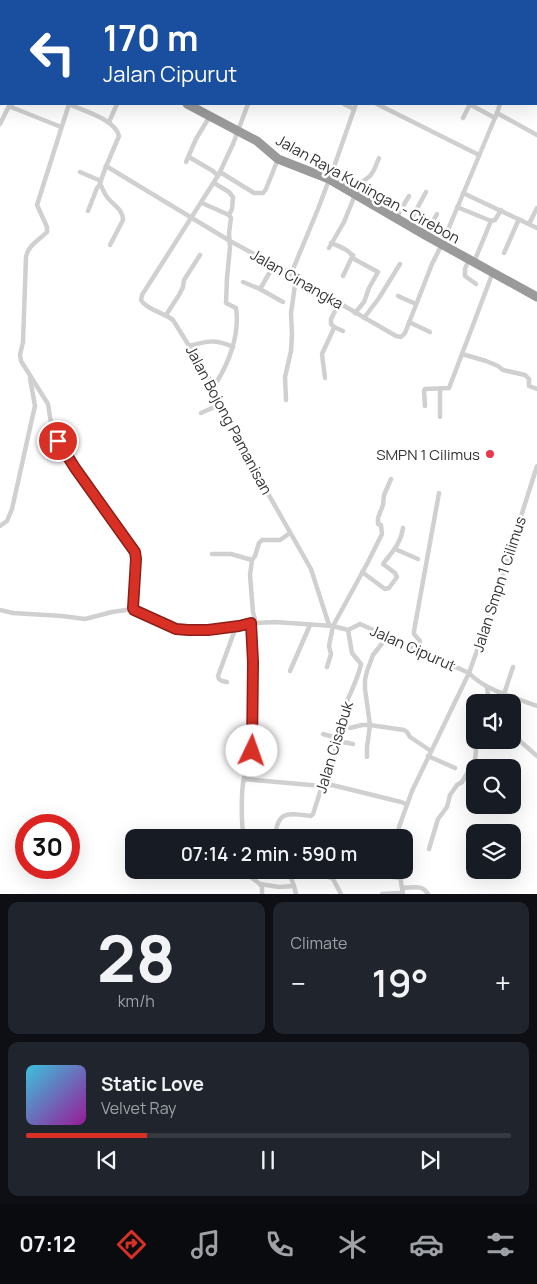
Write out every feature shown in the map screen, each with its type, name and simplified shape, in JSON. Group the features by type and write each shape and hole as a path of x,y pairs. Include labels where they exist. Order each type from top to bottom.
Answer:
{"highway":[{"name":"Jalan Raya Kuningan - Cirebon","path":"189,105 238,131 278,159 329,180 537,297"}],"street":[{"path":"0,124 6,105"},
{"path":"8,105 61,128"},
{"path":"0,610 85,620 133,608 135,552 58,441 52,428 48,404 31,380 21,361 20,355 23,342 27,251 47,230 37,205 69,105"},
{"path":"71,105 109,122 119,133 88,211"},
{"path":"109,122 117,105"},
{"name":"Jalan Bojong Pamanisan","path":"248,105 219,174 141,298 143,304 173,320 214,386 221,404 311,569 331,625"},
{"path":"380,105 479,155"},
{"path":"463,118 471,105 537,135"},
{"name":"Jalan Cinangka","path":"106,166 230,241 399,337 403,336 500,105"},
{"path":"291,274 318,209 355,106"},
{"path":"210,116 187,159 254,193 263,194 278,159"},
{"path":"355,313 364,302 378,272 354,259 353,255 345,249 330,245 344,222 362,182 374,170 378,158"},
{"path":"80,172 100,183 106,196 122,212 123,220 110,245"},
{"path":"214,183 229,192 233,197 232,209 229,215 231,218 228,233 230,241 226,303 236,310 233,347 214,386"},
{"path":"408,225 426,192"},
{"path":"462,193 537,228"},
{"path":"396,218 409,196"},
{"path":"202,203 229,215"},
{"path":"457,207 492,221"},
{"path":"476,284 466,278 465,269 472,261 492,221 495,220 501,210"},
{"path":"530,224 536,210"},
{"path":"425,235 437,214"},
{"path":"504,253 519,219"},
{"path":"166,315 179,295 184,280 200,255"},
{"path":"342,276 353,255"},
{"path":"364,318 400,264"},
{"path":"260,289 274,265"},
{"path":"425,406 425,389 448,389 450,387 493,272"},
{"path":"286,400 285,377 291,351 291,313 296,278"},
{"path":"242,282 260,289 283,302"},
{"path":"398,296 416,304"},
{"path":"339,303 330,321 334,327 343,330"},
{"path":"409,322 430,332"},
{"path":"325,378 322,354 334,327"},
{"path":"189,346 208,341 225,343 233,347"},
{"path":"462,354 486,361 504,370 525,375 529,379 528,386 537,389"},
{"path":"0,526 7,521 12,509 35,406 31,380"},
{"path":"440,389 440,417"},
{"path":"201,413 221,404"},
{"name":"Jalan Smpn 1 Cilimus","path":"398,829 406,804 469,673 490,614 537,466"},
{"path":"327,667 331,654 329,646 331,625 382,534 378,518 383,505 384,495 392,479"},
{"path":"418,649 420,641 414,634 414,631 439,493"},
{"path":"362,572 385,589 389,588 397,578 395,573 383,564 402,538 403,528"},
{"path":"243,829 244,779 253,743 254,623 250,574 252,560 256,556 259,543 262,540 280,540 290,533"},
{"path":"395,549 418,559"},
{"path":"212,554 231,554 252,560"},
{"name":"Jalan Cipurut","path":"133,608 144,616 176,629 188,630 208,630 275,622 331,625 348,630 360,624 469,673 487,687 504,694"},
{"path":"290,671 310,624"},
{"path":"227,682 219,679 218,676 236,627"},
{"name":"Jalan Cisabuk","path":"276,829 278,820 281,816 292,814 312,815 337,739 344,708 362,664 352,653 348,630"},
{"path":"367,758 370,725 365,680 373,655 384,641 391,637"},
{"path":"504,694 513,667"},
{"path":"487,687 488,694"},
{"name":"Jalan Cipurut","path":"521,700 537,706"},
{"path":"350,728 370,725 404,730 410,737 431,751"},
{"path":"323,734 353,744"},
{"path":"521,742 537,756"},
{"path":"428,756 455,768"},
{"path":"429,849 438,819 447,808 450,795 457,785 466,777"},
{"path":"244,779 322,786 332,785 406,804"},
{"path":"253,879 260,884 279,887 294,886"},
{"path":"292,879 296,894"},
{"path":"333,879 341,894"},
{"path":"260,884 262,894"},
{"path":"382,894 422,887 426,889 428,894"}],"place":[{"name":"SMPN 1 Cilimus","path":"490,454"}],"route":[{"path":"58,441 65,454 135,552 134,610 176,629 199,631 251,623 253,662 252,751"}]}
